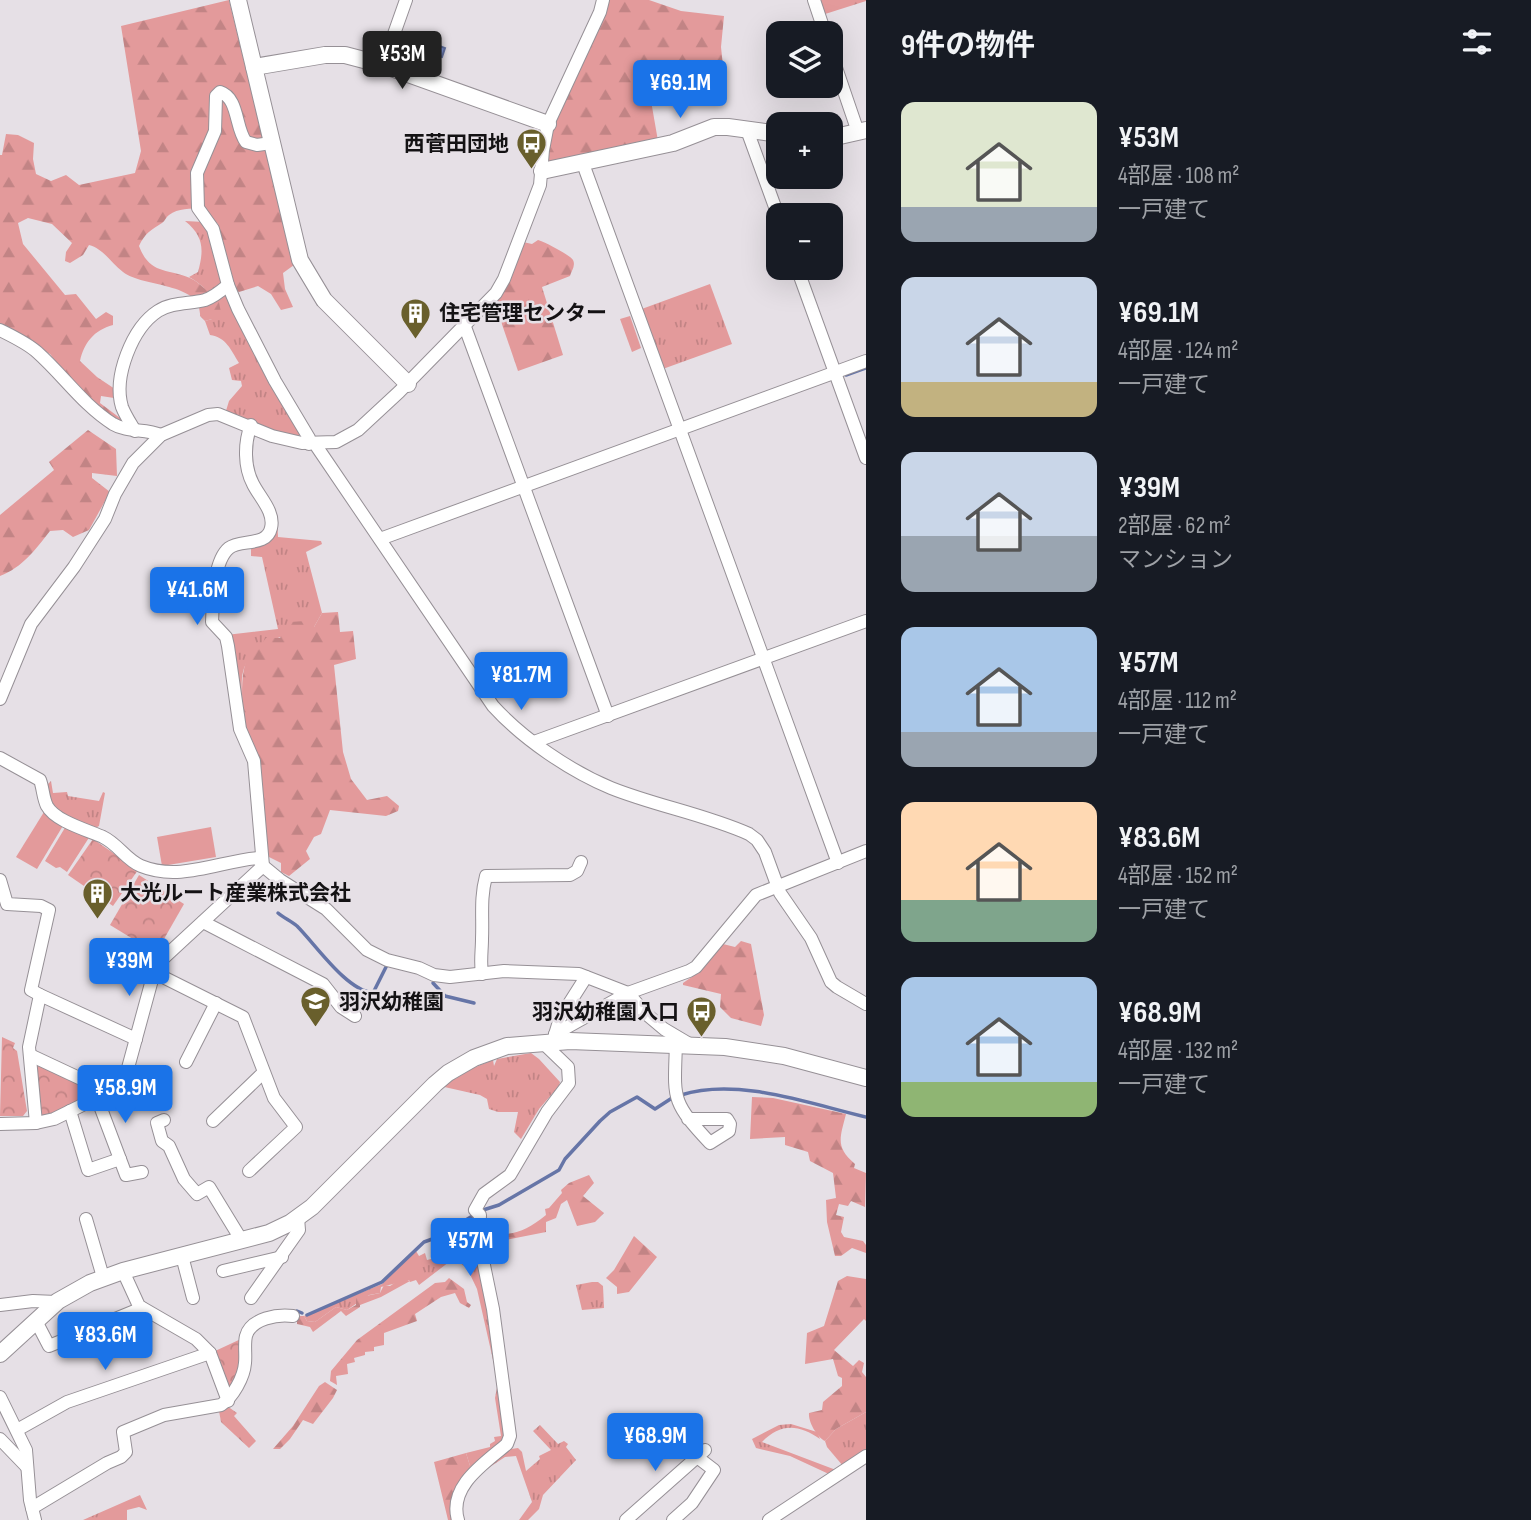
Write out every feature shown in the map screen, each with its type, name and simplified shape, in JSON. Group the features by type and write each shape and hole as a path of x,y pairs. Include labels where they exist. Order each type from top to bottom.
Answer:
{"street":[{"path":"238,0 296,248 313,285 334,312 408,384"},
{"path":"383,65 406,0"},
{"path":"0,699 31,624 95,535 133,463 161,435 208,415 227,416 272,436 312,444 336,442 351,436 408,384 496,293 504,279 540,185 548,124 600,12 603,0"},
{"path":"814,0 821,21"},
{"path":"254,68 345,55 383,65 548,124"},
{"path":"843,83 862,131 843,135"},
{"path":"271,143 257,145 246,142 232,101 225,92 216,96 215,131 197,173 197,197 198,208 213,229 228,285 275,381 312,444 493,706 512,727 583,775 613,788 749,834 757,840 765,852 777,887 811,938 831,982 866,1004"},
{"path":"542,171 673,143 714,127 766,132"},
{"path":"747,130 774,203"},
{"path":"582,161 838,863"},
{"path":"801,280 866,458"},
{"path":"135,431 122,407 121,382 136,332 158,311 171,305 205,300 228,285"},
{"path":"465,327 608,716"},
{"path":"0,330 37,352 72,389 114,425 161,435"},
{"path":"380,539 866,361"},
{"path":"251,425 247,435 249,474 270,514 272,527 263,539 231,546 226,551 216,579 212,622 226,637 229,646 240,729 254,761 263,866"},
{"path":"534,742 866,621"},
{"path":"0,758 40,780 48,809 66,822 110,841 128,859 143,867 188,872 234,860 258,858 263,866 280,880 326,909 367,950 387,960 419,968 434,975 450,977 520,971 579,974 628,993 645,1013 683,1045"},
{"path":"550,1039 628,993 696,967 756,895 866,851"},
{"path":"482,974 481,896 486,876 570,875 577,871 582,862"},
{"path":"0,1124 36,1123 54,1119 121,1086 156,965 263,866"},
{"path":"0,880 7,904 41,906 49,910 31,990 136,1039"},
{"path":"202,922 323,984 341,1007 355,1016"},
{"path":"153,972 243,1017 274,1098 296,1127 249,1171"},
{"path":"550,1039 586,977"},
{"path":"36,1123 29,1037 40,995"},
{"path":"186,1062 216,1003"},
{"path":"458,1520 457,1505 467,1478 507,1444 510,1436 493,1309 479,1241 480,1215 475,1210 484,1194 510,1175 547,1112 569,1083 568,1067 550,1039"},
{"path":"0,1354 56,1303 103,1277 270,1233 298,1218 449,1073 489,1052 507,1046 550,1039 752,1050 866,1078"},
{"path":"683,1045 674,1093 688,1119"},
{"path":"30,1055 103,1095 126,1175 142,1172"},
{"path":"213,1121 263,1073"},
{"path":"70,1111 88,1170 120,1159"},
{"path":"163,1119 158,1123 162,1141 169,1146 184,1180 197,1194 209,1187 242,1241"},
{"path":"251,1298 299,1230 298,1218"},
{"path":"86,1219 103,1277"},
{"path":"182,1256 193,1298"},
{"path":"223,1271 282,1257"},
{"path":"123,1271 139,1306 196,1339 210,1353 228,1401"},
{"path":"0,1305 33,1301 56,1303"},
{"path":"36,1321 49,1346 142,1308"},
{"path":"0,1397 26,1450 34,1514 107,1463 121,1457 126,1452 123,1432 164,1415 221,1405 228,1401 245,1367 246,1335 251,1327 271,1318 293,1316"},
{"path":"17,1430 67,1402 210,1353"},
{"path":"0,1439 26,1466"},
{"path":"626,1520 701,1453 714,1470 692,1503 673,1520"},
{"path":"769,1520 866,1456"}],"green space":[{"path":"229,0 294,265 283,273 285,289 293,307 281,310 271,294 258,286 239,292 231,287 218,224 201,208 185,209 168,216 149,232 139,246 148,262 154,266 190,278 218,298 221,312 205,321 192,297 182,291 132,277 89,245 83,255 70,263 65,261 66,252 72,243 52,224 28,218 18,223 23,244 65,295 76,294 96,319 106,312 113,316 113,325 100,330 91,338 80,361 115,389 114,398 101,396 100,403 124,421 125,426 108,416 69,378 50,354 0,325 0,155 6,134 18,135 34,143 36,174 51,181 66,175 79,185 135,173 141,151 121,26"},
{"path":"604,0 649,0 681,11 724,16 721,47 725,85 650,95 658,141 545,165 549,127"},
{"path":"817,0 866,0 866,1 822,15"},
{"path":"185,221 204,222 299,433 300,441 225,414 229,401 242,386 241,381 232,380 229,368 239,363 224,341 210,335 205,321 212,319 208,294 189,277 198,272 201,244 196,232"},
{"path":"538,240 562,252 574,262 570,276 542,287 563,355 518,371 494,301 523,242 532,244"},
{"path":"710,284 732,344 660,370 639,310"},
{"path":"630,316 641,348 632,352 620,319"},
{"path":"88,430 116,449 117,476 92,473 92,478 110,492 89,530 73,537 63,530 50,531 22,563 0,576 0,515 54,470 49,462"},
{"path":"272,514 277,514 278,537 321,541 322,544 306,552 322,613 314,627 271,641 247,661 242,682 243,723 226,635 278,629 262,557 251,556 251,546 263,541"},
{"path":"338,612 340,632 353,631 356,659 334,665 343,752 351,779 367,800 387,796 399,806 398,811 386,816 330,810 321,834 314,837 306,851 310,859 289,876 281,872 281,863 265,855 247,753 242,696 243,673 252,652 266,638 280,638 290,622 305,621 314,627 322,613"},
{"path":"51,781 53,793 67,792 68,796 99,801 103,792 105,793 99,826 93,829 50,809 47,785"},
{"path":"44,812 64,824 37,869 16,857"},
{"path":"66,826 90,836 67,872 45,861"},
{"path":"211,827 216,857 162,866 157,837"},
{"path":"93,839 138,870 113,906 68,875"},
{"path":"139,875 184,904 156,953 110,925"},
{"path":"741,941 751,944 764,1015 761,1026 731,1018 720,1007 721,994 683,985 699,972 723,944 735,947"},
{"path":"2,1037 15,1043 13,1048 17,1051 27,1111 23,1116 0,1116"},
{"path":"531,1053 560,1082 521,1139 514,1132 518,1112 489,1109 487,1099 480,1095 440,1086 452,1077 455,1079 493,1060 494,1066 497,1059"},
{"path":"34,1059 100,1092 39,1120"},
{"path":"752,1097 773,1098 846,1114 841,1136 842,1147 855,1164 854,1168 866,1173 865,1207 851,1201 848,1206 839,1204 836,1215 844,1217 841,1232 844,1237 863,1241 866,1253 852,1248 841,1256 835,1256 827,1222 826,1200 836,1198 833,1173 810,1161 808,1152 785,1145 785,1137 750,1139"},
{"path":"589,1175 594,1183 583,1196 604,1213 595,1222 577,1226 567,1200 561,1204 556,1218 546,1222 546,1232 486,1244 486,1236 518,1232 531,1226 546,1215 545,1209 562,1193 561,1190 569,1183"},
{"path":"476,1216 490,1308 504,1435 502,1441 471,1469 466,1453 490,1447 495,1441 494,1437 501,1436 495,1398 498,1382 477,1289 467,1268 460,1263 449,1262 419,1285 416,1280 409,1280 381,1287 380,1293 369,1295 347,1310 336,1307 315,1322 307,1321 304,1316 382,1284 416,1251 419,1256 425,1253 427,1260 435,1258 439,1254 436,1247 453,1237 450,1231"},
{"path":"634,1236 657,1257 629,1292 617,1294 617,1287 606,1278 614,1270"},
{"path":"847,1276 866,1279 866,1321 864,1319 834,1350 853,1366 859,1360 864,1363 862,1372 866,1377 866,1412 836,1429 825,1441 814,1429 809,1413 822,1410 823,1402 842,1386 842,1378 838,1376 833,1359 805,1364 807,1333 824,1326 838,1281"},
{"path":"402,1278 410,1281 360,1305 346,1316 341,1311 313,1332 310,1327 297,1324 297,1316 304,1316 307,1321 315,1322 336,1307 347,1310 356,1305 356,1298 380,1293 384,1285 390,1286"},
{"path":"449,1278 464,1289 467,1302 471,1305 469,1308 460,1303 455,1293 441,1297 415,1314 417,1321 384,1333 384,1345 374,1347 374,1351 354,1358 355,1362 347,1364 348,1374 336,1376 337,1385 330,1381 331,1371 357,1340 435,1283 445,1282"},
{"path":"592,1282 603,1286 604,1308 582,1310 576,1285"},
{"path":"243,1338 242,1364 229,1395 213,1352"},
{"path":"325,1382 337,1390 313,1424 303,1420 280,1449 273,1449 293,1426 319,1386"},
{"path":"227,1406 237,1413 234,1416 256,1441 249,1448 221,1422 219,1411 224,1411"},
{"path":"866,1412 866,1453 843,1466 825,1441 836,1429"},
{"path":"791,1424 817,1432 820,1439 805,1430 790,1428 776,1431 762,1442 836,1470 831,1475 790,1456 756,1448 752,1439 779,1425"},
{"path":"540,1425 558,1444 564,1441 568,1444 566,1447 576,1460 543,1495 539,1509 528,1520 519,1520 532,1502 516,1456 505,1457 470,1480 505,1450 518,1448 522,1452 526,1471 540,1459 539,1456 551,1450 533,1431"},
{"path":"466,1453 471,1469 457,1492 455,1520 448,1520 434,1462"},
{"path":"140,1495 147,1510 139,1507 127,1510 127,1520 83,1520"}],"water":[{"path":"410,35 445,48 442,57 407,45"}],"waterway":[{"path":"846,375 866,368"},
{"path":"278,913 297,926 342,975 363,990 373,993 387,965"},
{"path":"433,983 445,996 474,1003"},
{"path":"681,1095 703,1090 750,1091 774,1094 866,1117"},
{"path":"483,1210 499,1205 559,1170 565,1159 610,1112 637,1097 655,1109 672,1098"},
{"path":"307,1315 382,1282 424,1242 438,1237 474,1215"},
{"path":"297,1311 302,1313"}],"place":[{"name":"西菅田団地","path":"532,171"},
{"name":"住宅管理センター","path":"416,340"},
{"name":"大光ルート産業株式会社","path":"97,920"},
{"name":"羽沢幼稚園","path":"316,1029"},
{"name":"羽沢幼稚園入口","path":"702,1039"}]}
